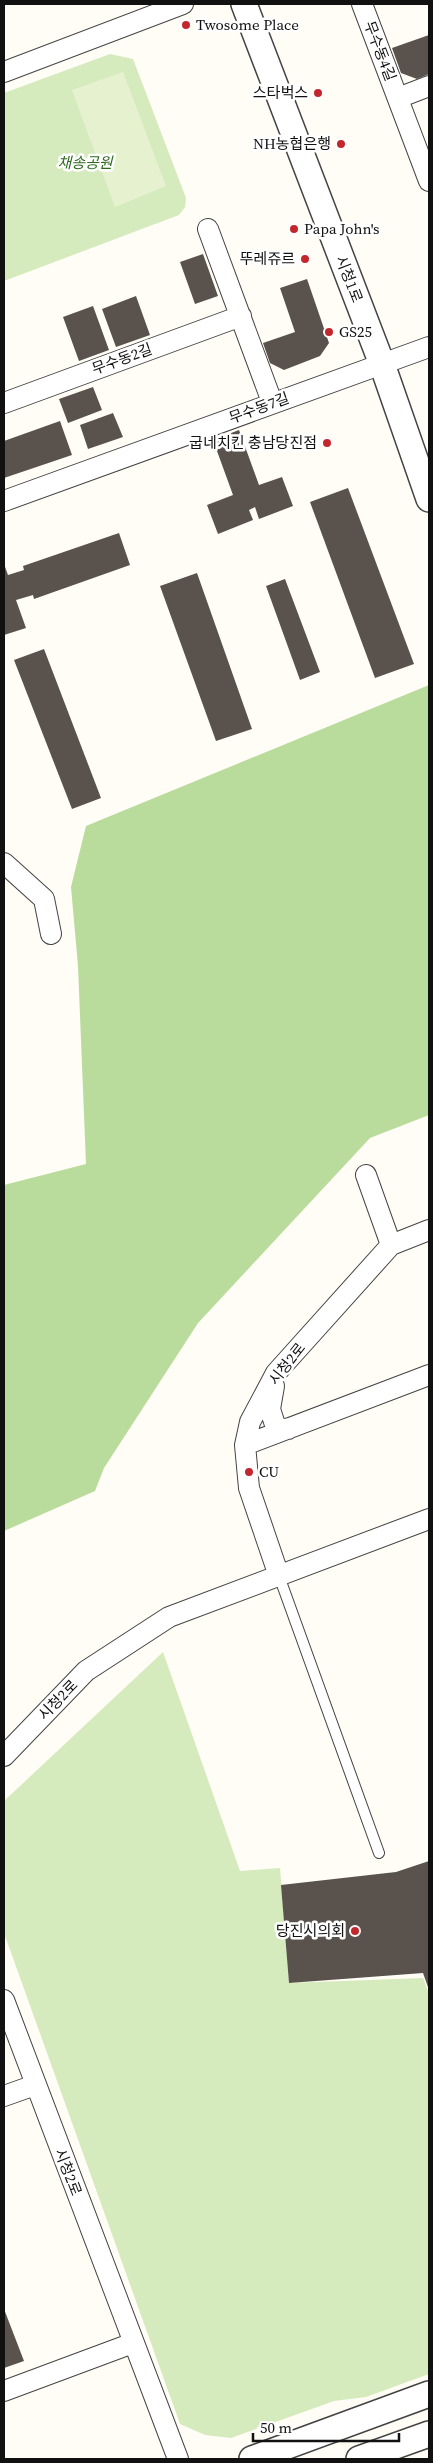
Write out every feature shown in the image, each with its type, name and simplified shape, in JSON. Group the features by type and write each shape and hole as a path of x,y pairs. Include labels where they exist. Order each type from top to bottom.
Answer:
{"street":[{"path":"4,72 183,4"},
{"name":"시청1로","path":"244,4 382,364 429,499"},
{"name":"무수동4길","path":"362,4 429,181"},
{"name":"무수동4길","path":"398,98 429,86"},
{"path":"208,229 272,402"},
{"name":"무수동2길","path":"4,403 241,316"},
{"name":"무수동7길","path":"4,501 272,402 429,347"},
{"path":"4,863 44,899 51,934"},
{"path":"366,1174 391,1245"},
{"name":"시청2로","path":"279,1576 249,1488 245,1445 250,1422 276,1373 391,1245 429,1230"},
{"path":"276,1373 270,1409 276,1428 288,1429"},
{"path":"245,1445 429,1375"},
{"name":"시청2로","path":"4,1756 86,1671 169,1617 429,1519"},
{"name":"시청2로","path":"4,2000 178,2459"},
{"path":"4,2096 35,2085"},
{"path":"4,2391 133,2343"},
{"path":"252,2459 429,2394"},
{"path":"359,2459 429,2434"}],"lane":[{"path":"279,1576 379,1853"}],"green space":[{"name":"채송공원","path":"110,54 133,59 186,198 185,207 179,215 4,281 4,93"},
{"path":"123,72 166,186 115,207 72,90"},
{"path":"429,685 429,1115 370,1138 198,1323 104,1468 95,1491 4,1531 4,1185 86,1164 78,966 71,887 86,826"},
{"path":"163,1652 240,1871 280,1868 289,1983 423,1978 429,1994 429,2374 366,2397 334,2401 231,2438 205,2435 180,2424 4,1933 4,1801"}],"building":[{"path":"429,35 429,74 417,79 401,73 392,48"},
{"path":"203,254 218,296 195,304 180,262"},
{"path":"307,279 329,343 320,356 284,370 270,363 263,343 295,332 280,288"},
{"path":"136,296 150,335 116,347 102,309"},
{"path":"93,306 109,350 79,361 63,317"},
{"path":"93,387 102,410 68,423 59,399"},
{"path":"113,413 123,437 88,449 80,425"},
{"path":"60,421 72,455 4,478 4,441"},
{"path":"239,430 259,485 282,477 293,506 259,519 255,507 249,510 253,520 218,534 207,505 233,495 213,440"},
{"path":"348,488 414,664 375,678 310,502"},
{"path":"119,533 130,565 34,599 33,595 16,600 26,628 4,635 4,564 8,575 24,570 23,566"},
{"path":"197,573 252,729 216,741 160,586"},
{"path":"285,579 320,672 300,680 266,586"},
{"path":"44,649 101,798 72,809 14,660"},
{"path":"429,1861 429,1990 423,1973 289,1983 281,1885 396,1872"},
{"path":"4,2309 24,2361 4,2368"}],"place":[{"name":"Twosome Place","path":"186,25"},
{"name":"스타벅스","path":"318,93"},
{"name":"NH농협은행","path":"341,144"},
{"name":"Papa John's","path":"294,229"},
{"name":"뚜레쥬르","path":"305,259"},
{"name":"GS25","path":"329,332"},
{"name":"굽네치킨 충남당진점","path":"327,443"},
{"name":"CU","path":"249,1472"},
{"name":"당진시의회","path":"355,1931"}]}
